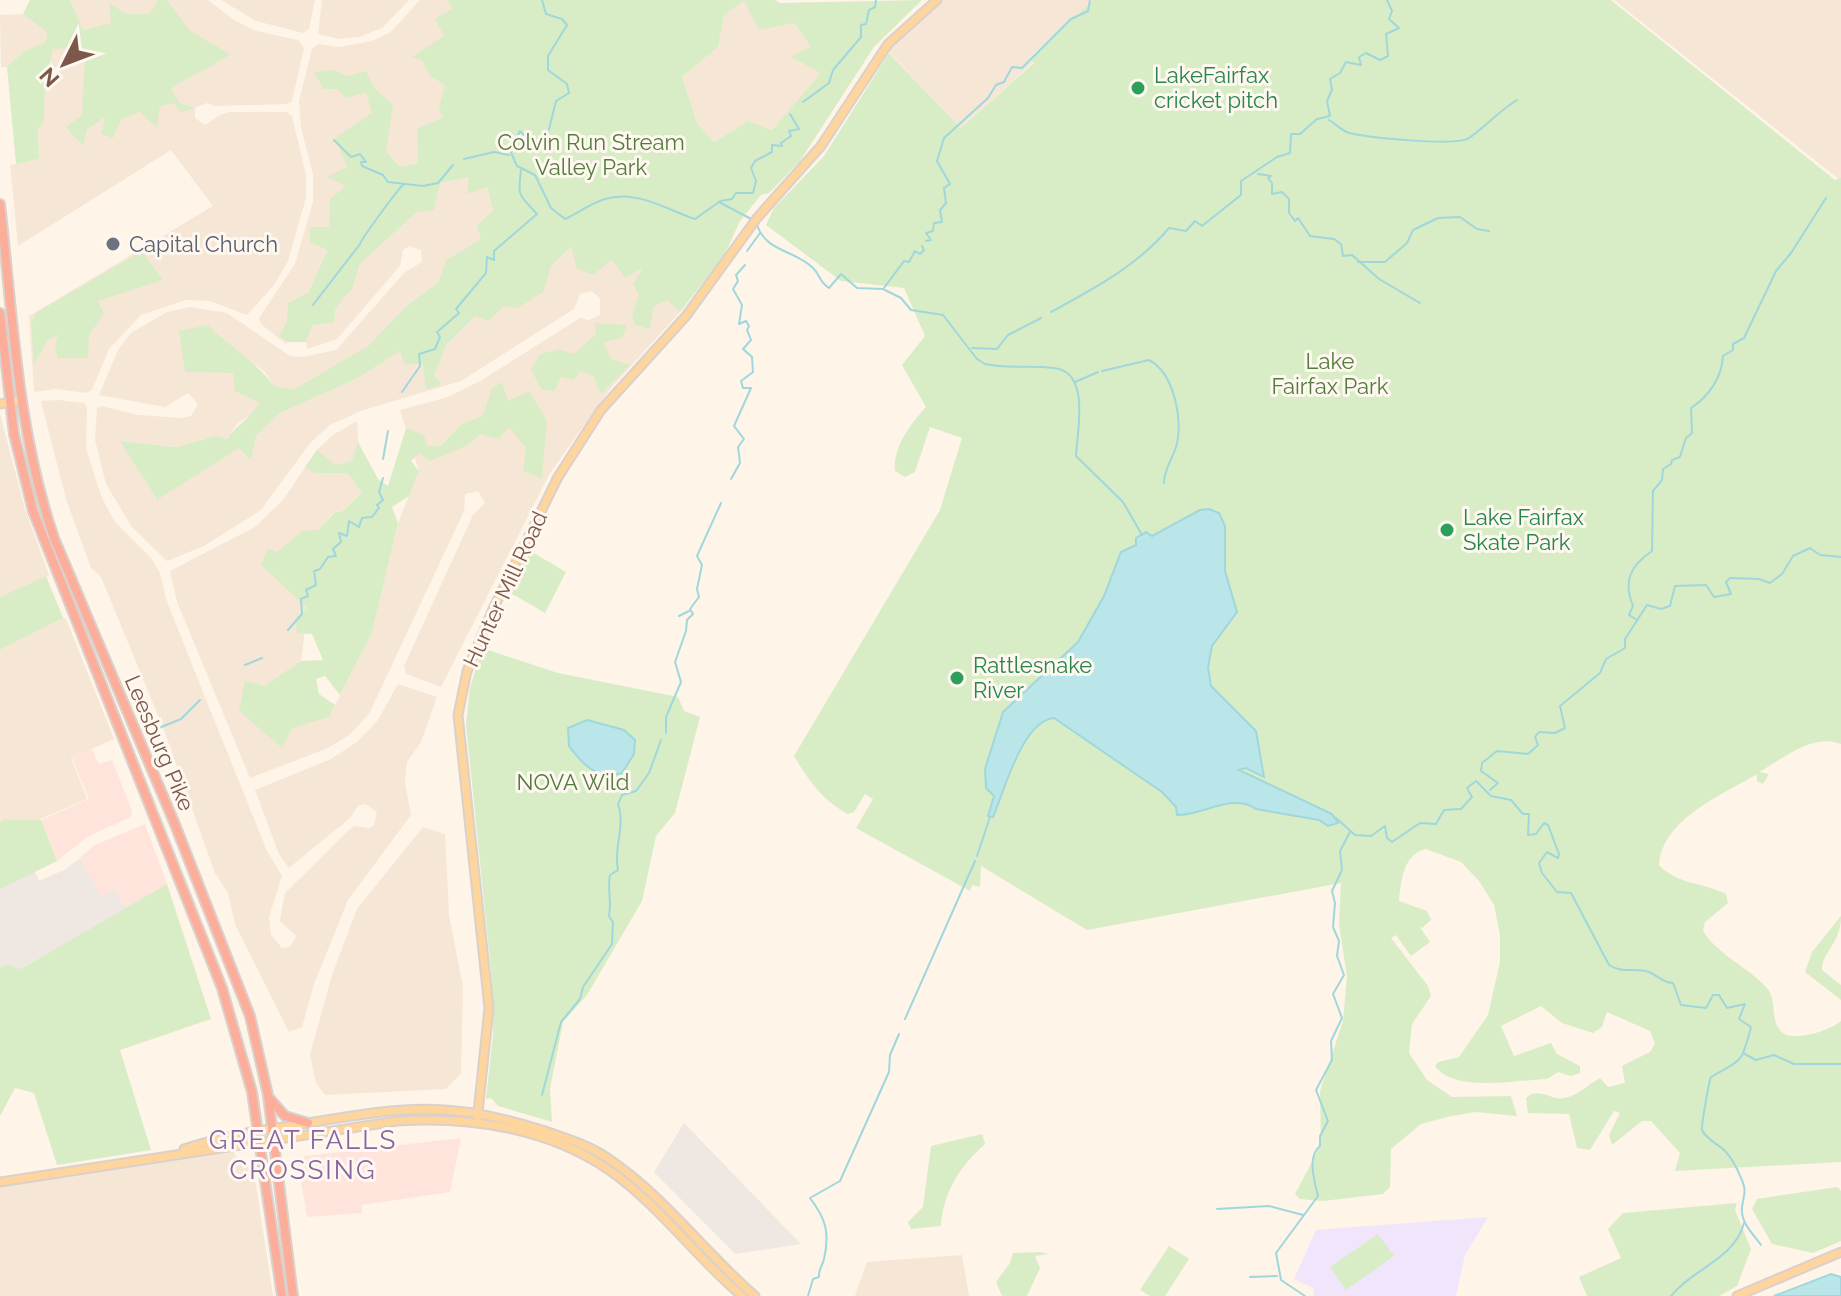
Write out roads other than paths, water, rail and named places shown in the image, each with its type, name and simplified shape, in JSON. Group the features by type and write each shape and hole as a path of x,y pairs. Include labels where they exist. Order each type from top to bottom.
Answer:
{"highway":[{"name":"Leesburg Pike","path":"0,204 21,400 34,471 54,538 235,973 256,1037 273,1128 293,1296"},
{"name":"Leesburg Pike","path":"0,313 4,403 40,532 229,1006 245,1060 282,1296"},
{"path":"268,1095 285,1116 308,1123"}],"main road":[{"name":"Hunter Mill Road","path":"477,1122 489,1008 459,732 461,690 493,609 568,460 613,393 686,316 730,259 753,221 808,161 888,44 937,0"},
{"path":"4,403 21,400"},
{"path":"0,1182 174,1153 258,1136 273,1128 400,1108 479,1113 562,1137 607,1157 646,1189 755,1296"},
{"path":"258,1136 274,1139 397,1121 436,1119 477,1122 574,1151 610,1170 742,1296"},
{"path":"1737,1296 1841,1252"}],"water":[{"path":"1200,510 1219,513 1225,526 1225,571 1237,612 1212,646 1208,667 1211,686 1256,731 1264,777 1246,768 1239,770 1332,814 1338,823 1328,826 1319,820 1237,803 1177,815 1176,807 1162,792 1054,718 1043,722 1024,744 993,817 988,816 994,796 986,788 985,769 1003,712 1078,642 1104,596 1121,552 1136,545 1136,538 1146,532 1152,536"},
{"path":"587,720 624,730 635,740 634,754 622,773 598,773 585,765 569,746 568,728"},
{"path":"1831,1274 1841,1277 1841,1296 1774,1296"}],"waterway":[{"path":"542,0 546,14 562,19 567,25 548,56 548,70 567,84 569,93 556,101 547,137 530,141 520,131 510,150 517,166 535,175 551,208 565,219 600,201 628,197 651,202 695,219 719,202 753,220"},
{"path":"803,102 829,83 833,70 861,37 861,25 866,24 869,10 875,7 876,0"},
{"path":"926,241 931,240 926,233 933,231 934,223 942,222 940,210 946,203 944,188 950,184 937,161 944,138 988,98 996,85 1004,82 1012,67 1022,68 1071,19 1088,11 1090,0"},
{"path":"1051,312 1129,265 1169,228 1186,231 1195,221 1202,226 1241,195 1241,181 1277,157 1290,153 1291,134 1300,134 1317,119 1330,116 1327,101 1332,90 1330,79 1340,73 1346,62 1361,65 1359,57 1366,53 1380,60 1388,56 1386,34 1399,28 1389,19 1392,11 1387,0"},
{"path":"1329,120 1346,132 1358,135 1461,141 1517,100"},
{"path":"720,201 732,199 736,193 753,193 756,181 751,168 755,161 772,152 772,145 782,146 781,143 791,136 789,131 799,129 790,114"},
{"path":"334,140 351,157 360,154 366,162 361,162 362,166 383,175 388,182 423,186 438,183 453,165"},
{"path":"464,159 494,152 509,155"},
{"path":"402,392 420,366 419,354 435,349 440,337 437,332 459,313 456,309 486,273 487,257 494,260 494,251 537,214 520,194 521,170"},
{"path":"1258,174 1271,176 1268,178 1272,183 1272,194 1282,192 1289,199 1289,213 1295,221 1298,218 1310,236 1334,239 1341,244 1343,256 1352,255 1379,279 1420,303"},
{"path":"313,305 404,184"},
{"path":"1637,620 1629,615 1633,606 1629,582 1638,562 1652,551 1653,491 1662,480 1663,469 1680,457 1686,438 1692,433 1691,408 1713,386 1723,356 1733,350 1733,344 1744,338 1776,271 1826,198"},
{"path":"1358,262 1385,262 1407,243 1413,230 1438,218 1460,217 1477,229 1489,231"},
{"path":"757,225 767,241 806,262 829,288 841,274 857,288 883,289 901,298 911,310 943,315 977,359 985,364 1054,368 1066,372 1073,380 1079,404 1076,456 1123,502 1142,535"},
{"path":"747,251 760,233"},
{"path":"884,288 904,261 909,262 915,251 920,254 924,250 922,246"},
{"path":"731,479 740,463 738,447 744,439 734,426 751,388 743,388 741,381 753,372 752,357 743,349 751,340 747,330 749,326 746,321 739,324 742,305 733,289 738,281 736,275 745,265"},
{"path":"972,348 997,349 1008,335 1041,318"},
{"path":"1102,371 1149,360 1165,375 1175,399 1179,424 1176,447 1164,483"},
{"path":"1075,382 1098,372"},
{"path":"383,459 388,431"},
{"path":"288,630 302,614 301,599 308,596 306,590 316,585 314,571 320,569 328,557 336,556 333,549 341,542 339,533 347,536 349,521 359,527 362,518 372,517 379,508 377,505 383,500 379,492 383,478"},
{"path":"666,733 666,717 681,682 675,662 687,620 693,614 690,609 699,597 697,589 702,565 697,556 721,503"},
{"path":"1490,790 1498,783 1481,771 1482,763 1497,751 1528,754 1538,745 1535,737 1539,732 1555,733 1565,728 1560,706 1600,673 1606,659 1625,648 1625,639 1647,605 1661,609 1670,606 1675,586 1706,585 1714,597 1731,594 1726,582 1730,578 1759,579 1770,583 1782,574 1793,556 1810,548 1820,555 1841,557"},
{"path":"679,616 689,611"},
{"path":"245,665 262,658"},
{"path":"159,728 181,719 200,700"},
{"path":"542,1095 561,1022 580,999 583,987 612,944 609,884 610,875 618,870 621,820 618,804 622,795 636,791 649,773 661,740"},
{"path":"1336,818 1355,835 1371,836 1385,826 1387,838 1392,842 1420,823 1436,824 1444,810 1461,809 1472,797 1467,788 1476,781 1491,796 1511,800 1523,814 1529,814 1528,835 1536,834 1544,823 1548,825 1559,854 1558,858 1547,852 1539,863 1542,873 1557,892 1571,893 1609,965 1649,972 1673,983 1681,1005 1706,1008 1713,995 1719,995 1727,1008 1745,1004 1739,1019 1751,1027 1745,1048 1735,1063 1711,1077 1702,1130 1725,1151 1736,1167 1744,1189 1743,1218 1761,1245"},
{"path":"977,856 990,817"},
{"path":"1305,1296 1281,1280 1276,1253 1318,1196 1313,1162 1328,1121 1316,1090 1332,1060 1331,1041 1342,1018 1333,994 1344,975 1337,956 1339,941 1333,927 1335,903 1332,891 1342,870 1340,851 1350,832"},
{"path":"905,1019 975,861"},
{"path":"808,1296 813,1279 819,1277 827,1241 823,1220 810,1198 840,1181 889,1072 890,1055 899,1034"},
{"path":"1743,1053 1756,1060 1774,1055 1794,1064 1841,1064"},
{"path":"1217,1209 1269,1206 1303,1215"},
{"path":"1671,1296 1732,1246 1744,1223"},
{"path":"1250,1277 1277,1276"}],"place":[{"name":"LakeFairfax cricket pitch","path":"1138,88"},
{"name":"Capital Church","path":"113,244"},
{"name":"Lake Fairfax Skate Park","path":"1447,530"},
{"name":"Rattlesnake River","path":"957,678"}],"district":[{"name":"GREAT FALLS CROSSING","path":"303,1155"}],"park label":[{"name":"Colvin Run Stream Valley Park","path":"591,154"},
{"name":"Lake Fairfax Park","path":"1330,374"},
{"name":"NOVA Wild","path":"573,782"}]}
